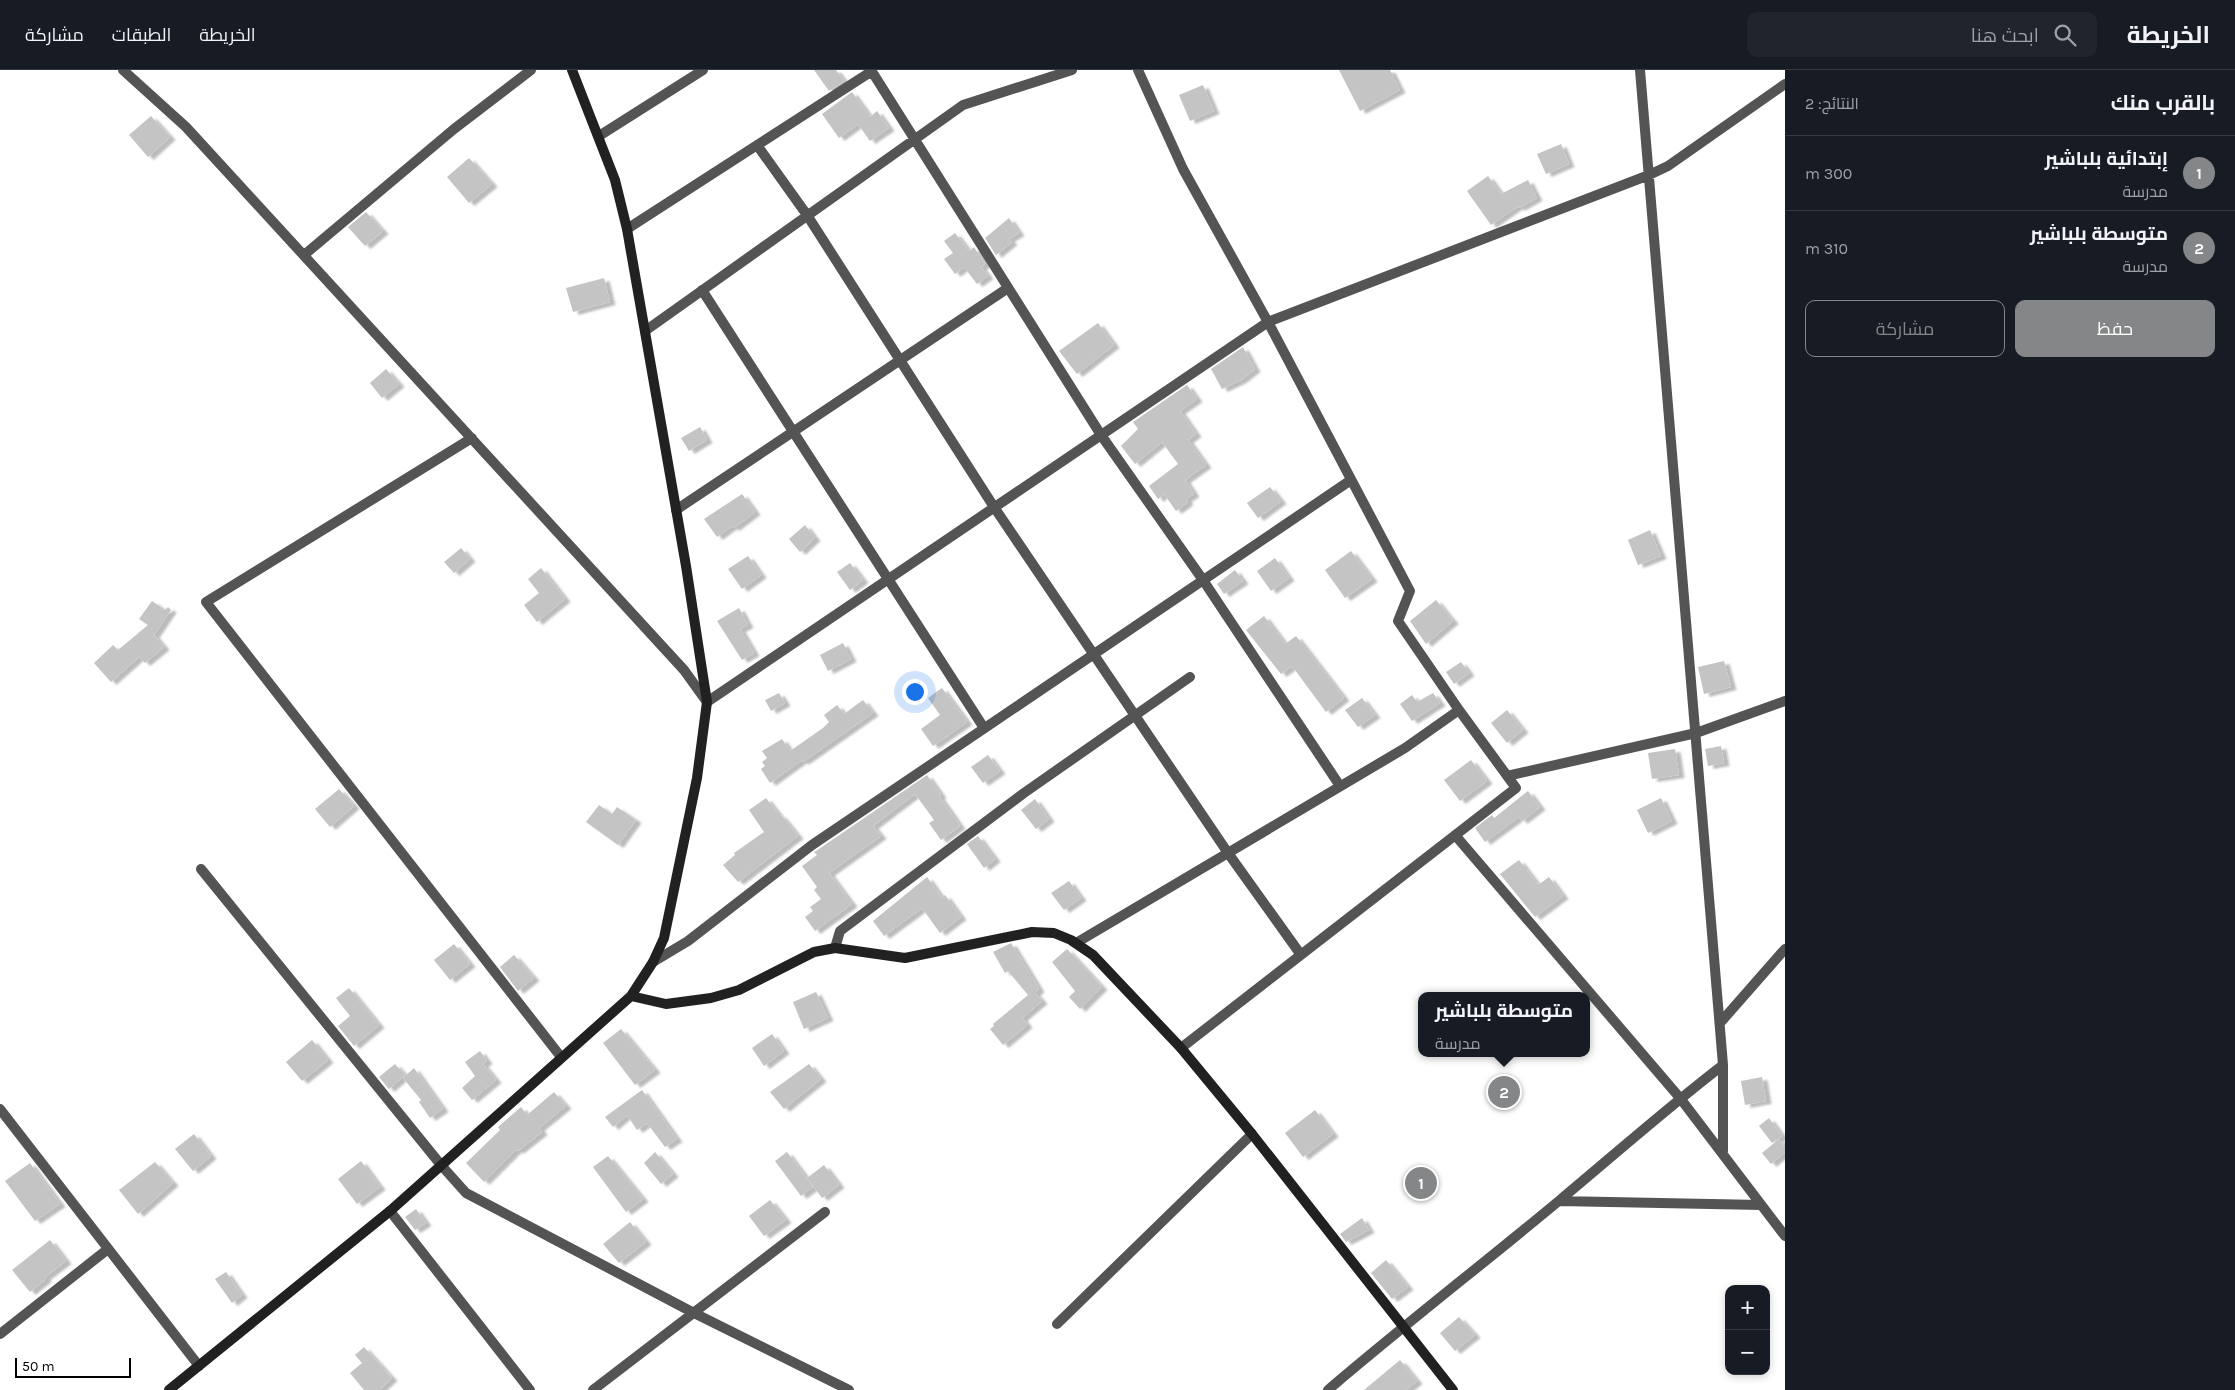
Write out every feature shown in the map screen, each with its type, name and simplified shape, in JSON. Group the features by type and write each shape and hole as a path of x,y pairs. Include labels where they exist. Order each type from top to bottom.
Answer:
{"street":[{"path":"123,70 186,127 684,670 706,702"},
{"path":"304,255 454,129 531,70"},
{"path":"169,1390 390,1211 561,1056 631,996 653,962 664,938 697,778 706,702 676,510 627,230 615,180 572,70"},
{"path":"599,136 703,70"},
{"path":"645,330 963,105 1072,70"},
{"path":"1138,70 1183,169 1268,322 1410,591 1398,621 1459,710 1516,788 1181,1048"},
{"path":"1640,70 1720,1023 1723,1065 1723,1151"},
{"path":"627,230 871,71 1101,435 1203,580 1340,786"},
{"path":"706,702 1268,322 1668,166 1785,84"},
{"path":"757,145 808,215 994,507 1228,853 1301,955"},
{"path":"676,510 1008,288"},
{"path":"702,290 984,728"},
{"path":"472,438 206,602 561,1056"},
{"path":"653,962 688,941 812,845 1351,480"},
{"path":"835,948 840,931 1024,793 1190,677"},
{"path":"1507,776 1696,733 1785,701"},
{"path":"1076,943 1405,748 1459,710"},
{"path":"1455,835 1589,992"},
{"path":"201,869 441,1165 466,1193 694,1313 849,1390"},
{"path":"631,996 666,1004 711,998 739,990 814,952 835,948 905,958 1032,932 1054,933 1076,943 1093,956 1181,1048 1252,1134 1402,1327 1454,1390"},
{"path":"1720,1023 1785,949"},
{"path":"1590,993 1723,1151 1785,1236"},
{"path":"1328,1390 1402,1327 1559,1201 1680,1098 1723,1065"},
{"path":"0,1109 199,1366"},
{"path":"1057,1324 1252,1134"},
{"path":"1559,1201 1761,1204"},
{"path":"390,1211 530,1390"},
{"path":"594,1390 825,1212"},
{"path":"0,1334 108,1249"}],"building":[{"path":"814,70 836,70 844,81 829,91"},
{"path":"1339,70 1390,70 1400,90 1360,111"},
{"path":"1203,85 1214,111 1190,121 1179,95"},
{"path":"852,92 870,117 877,111 889,128 870,141 858,124 839,138 822,114"},
{"path":"151,116 170,137 148,157 129,135"},
{"path":"1561,144 1569,164 1546,174 1537,154"},
{"path":"469,158 492,184 469,203 447,177"},
{"path":"1488,176 1501,194 1528,180 1537,198 1519,208 1518,206 1491,225 1467,191"},
{"path":"366,212 383,231 365,246 348,227"},
{"path":"1009,218 1019,233 1009,239 1012,242 996,255 985,238"},
{"path":"955,233 969,251 974,247 985,264 981,267 988,276 977,284 964,267 955,274 944,259 953,253 944,241"},
{"path":"604,278 610,302 573,312 566,288"},
{"path":"1098,323 1114,345 1077,374 1059,351"},
{"path":"1243,347 1255,369 1241,380 1222,389 1211,369"},
{"path":"386,369 399,384 382,398 370,383"},
{"path":"1187,385 1197,399 1180,411 1196,434 1188,440 1206,465 1185,480 1194,494 1186,499 1188,502 1176,511 1164,494 1158,499 1149,486 1178,464 1162,442 1135,464 1121,446 1138,429 1133,422"},
{"path":"700,427 707,440 689,451 681,438"},
{"path":"1270,487 1281,501 1258,518 1247,503"},
{"path":"742,494 755,512 734,528 732,526 717,537 704,519"},
{"path":"805,525 815,538 800,552 789,539"},
{"path":"1650,530 1661,556 1638,565 1628,540"},
{"path":"461,548 470,559 454,573 444,562"},
{"path":"1351,551 1372,579 1345,598 1325,570"},
{"path":"748,556 761,575 742,589 728,569"},
{"path":"1275,558 1289,578 1271,591 1257,571"},
{"path":"850,563 863,580 850,590 837,572"},
{"path":"541,568 565,599 537,622 524,605 539,593 528,579"},
{"path":"1235,570 1243,581 1224,594 1217,584"},
{"path":"1436,600 1453,621 1426,644 1410,621"},
{"path":"152,601 165,610 168,607 171,610 154,635 164,647 145,663 139,657 111,682 94,663 113,645 118,650 148,625 139,619"},
{"path":"739,608 748,625 740,629 754,653 742,660 717,621"},
{"path":"1264,616 1285,644 1296,636 1344,698 1326,712 1292,666 1281,674 1246,630"},
{"path":"843,643 851,659 828,671 820,655"},
{"path":"1724,661 1731,687 1704,694 1698,667"},
{"path":"1461,662 1469,673 1454,684 1446,672"},
{"path":"942,688 967,722 933,746 921,729 940,715 928,698"},
{"path":"779,693 785,703 771,711 765,700"},
{"path":"1433,693 1440,703 1412,721 1400,704 1412,695 1417,702"},
{"path":"1362,698 1375,715 1358,727 1345,710"},
{"path":"863,700 873,713 770,783 761,769 765,766 762,762 767,758 762,751 782,739 790,751 823,728 829,722 824,715 837,705 844,714"},
{"path":"1507,710 1523,730 1507,743 1491,723"},
{"path":"1721,746 1724,763 1708,766 1705,749"},
{"path":"1675,749 1679,775 1652,779 1648,753"},
{"path":"988,755 1000,771 983,783 971,767"},
{"path":"1471,760 1487,781 1460,801 1444,780"},
{"path":"927,775 960,826 941,840 929,823 934,820 915,794 873,826 881,836 829,873 852,904 815,931 805,917 813,911 810,907 821,899 814,890 817,887 802,866 817,855 814,852"},
{"path":"339,789 354,806 330,827 315,809"},
{"path":"1528,791 1540,807 1522,821 1519,817 1485,842 1475,828 1492,815 1494,818"},
{"path":"766,798 798,836 738,882 723,865 735,855 734,853 764,832 749,810"},
{"path":"1661,798 1672,821 1648,833 1637,810"},
{"path":"1035,799 1049,819 1036,829 1021,810"},
{"path":"599,805 612,814 617,807 636,820 618,845 586,822"},
{"path":"978,836 995,859 984,868 967,844"},
{"path":"1519,860 1538,885 1549,877 1563,896 1535,917 1500,874"},
{"path":"927,877 942,898 945,895 961,917 940,933 922,908 884,936 873,921"},
{"path":"1069,881 1081,898 1064,910 1051,893"},
{"path":"1011,943 1039,989 1035,993 1042,1001 1022,1018 1027,1025 1003,1045 990,1029 994,1026 993,1024 1028,995 1008,971 1005,973 993,952"},
{"path":"454,944 470,964 450,980 434,960"},
{"path":"1067,949 1102,987 1080,1009 1069,997 1075,991 1052,962"},
{"path":"514,955 534,978 518,991 500,967"},
{"path":"349,988 379,1025 354,1046 338,1026 350,1016 336,998"},
{"path":"816,992 828,1018 804,1029 793,1002"},
{"path":"621,1029 655,1070 635,1085 603,1043"},
{"path":"772,1034 784,1051 764,1066 752,1048"},
{"path":"312,1040 328,1060 302,1081 286,1062"},
{"path":"480,1051 487,1061 483,1064 496,1080 472,1100 462,1088 475,1076 465,1062"},
{"path":"395,1064 405,1075 389,1089 379,1077"},
{"path":"809,1064 821,1079 784,1109 770,1092"},
{"path":"414,1068 443,1109 430,1118 419,1102 421,1100 403,1078"},
{"path":"1762,1077 1766,1101 1745,1105 1741,1081"},
{"path":"642,1090 677,1139 665,1147 647,1123 637,1130 627,1115 613,1127 605,1117"},
{"path":"554,1092 566,1106 539,1128 542,1132 518,1151 517,1149 484,1182 466,1163 500,1130 498,1127 521,1107 527,1115"},
{"path":"1315,1110 1333,1134 1303,1157 1285,1133"},
{"path":"1769,1118 1782,1136 1772,1143 1759,1126"},
{"path":"194,1134 211,1156 193,1171 175,1149"},
{"path":"1779,1139 1785,1152 1771,1164 1762,1153"},
{"path":"655,1152 673,1174 661,1184 644,1163"},
{"path":"787,1152 813,1187 801,1196 775,1161"},
{"path":"608,1156 643,1199 626,1212 593,1167"},
{"path":"361,1161 380,1187 357,1204 338,1179"},
{"path":"155,1162 173,1183 138,1214 119,1190"},
{"path":"30,1163 60,1204 35,1221 5,1181"},
{"path":"824,1165 839,1185 822,1198 807,1178"},
{"path":"770,1200 786,1220 764,1236 749,1216"},
{"path":"416,1209 426,1223 415,1230 405,1217"},
{"path":"1362,1218 1369,1230 1346,1242 1340,1234"},
{"path":"630,1222 646,1242 619,1263 603,1244"},
{"path":"50,1240 66,1261 45,1277 46,1279 30,1292 12,1270"},
{"path":"1386,1260 1408,1287 1392,1299 1371,1273"},
{"path":"226,1272 242,1295 232,1303 215,1279"},
{"path":"1459,1317 1475,1335 1455,1351 1440,1333"},
{"path":"364,1347 392,1378 379,1390 364,1390 350,1373 362,1363 355,1355"},
{"path":"1400,1360 1417,1381 1406,1390 1364,1390"}],"place":[{"name":"متوسطة بلباشير","path":"1504,1092"},
{"name":"إبتدائية بلباشير","path":"1421,1183"}]}
